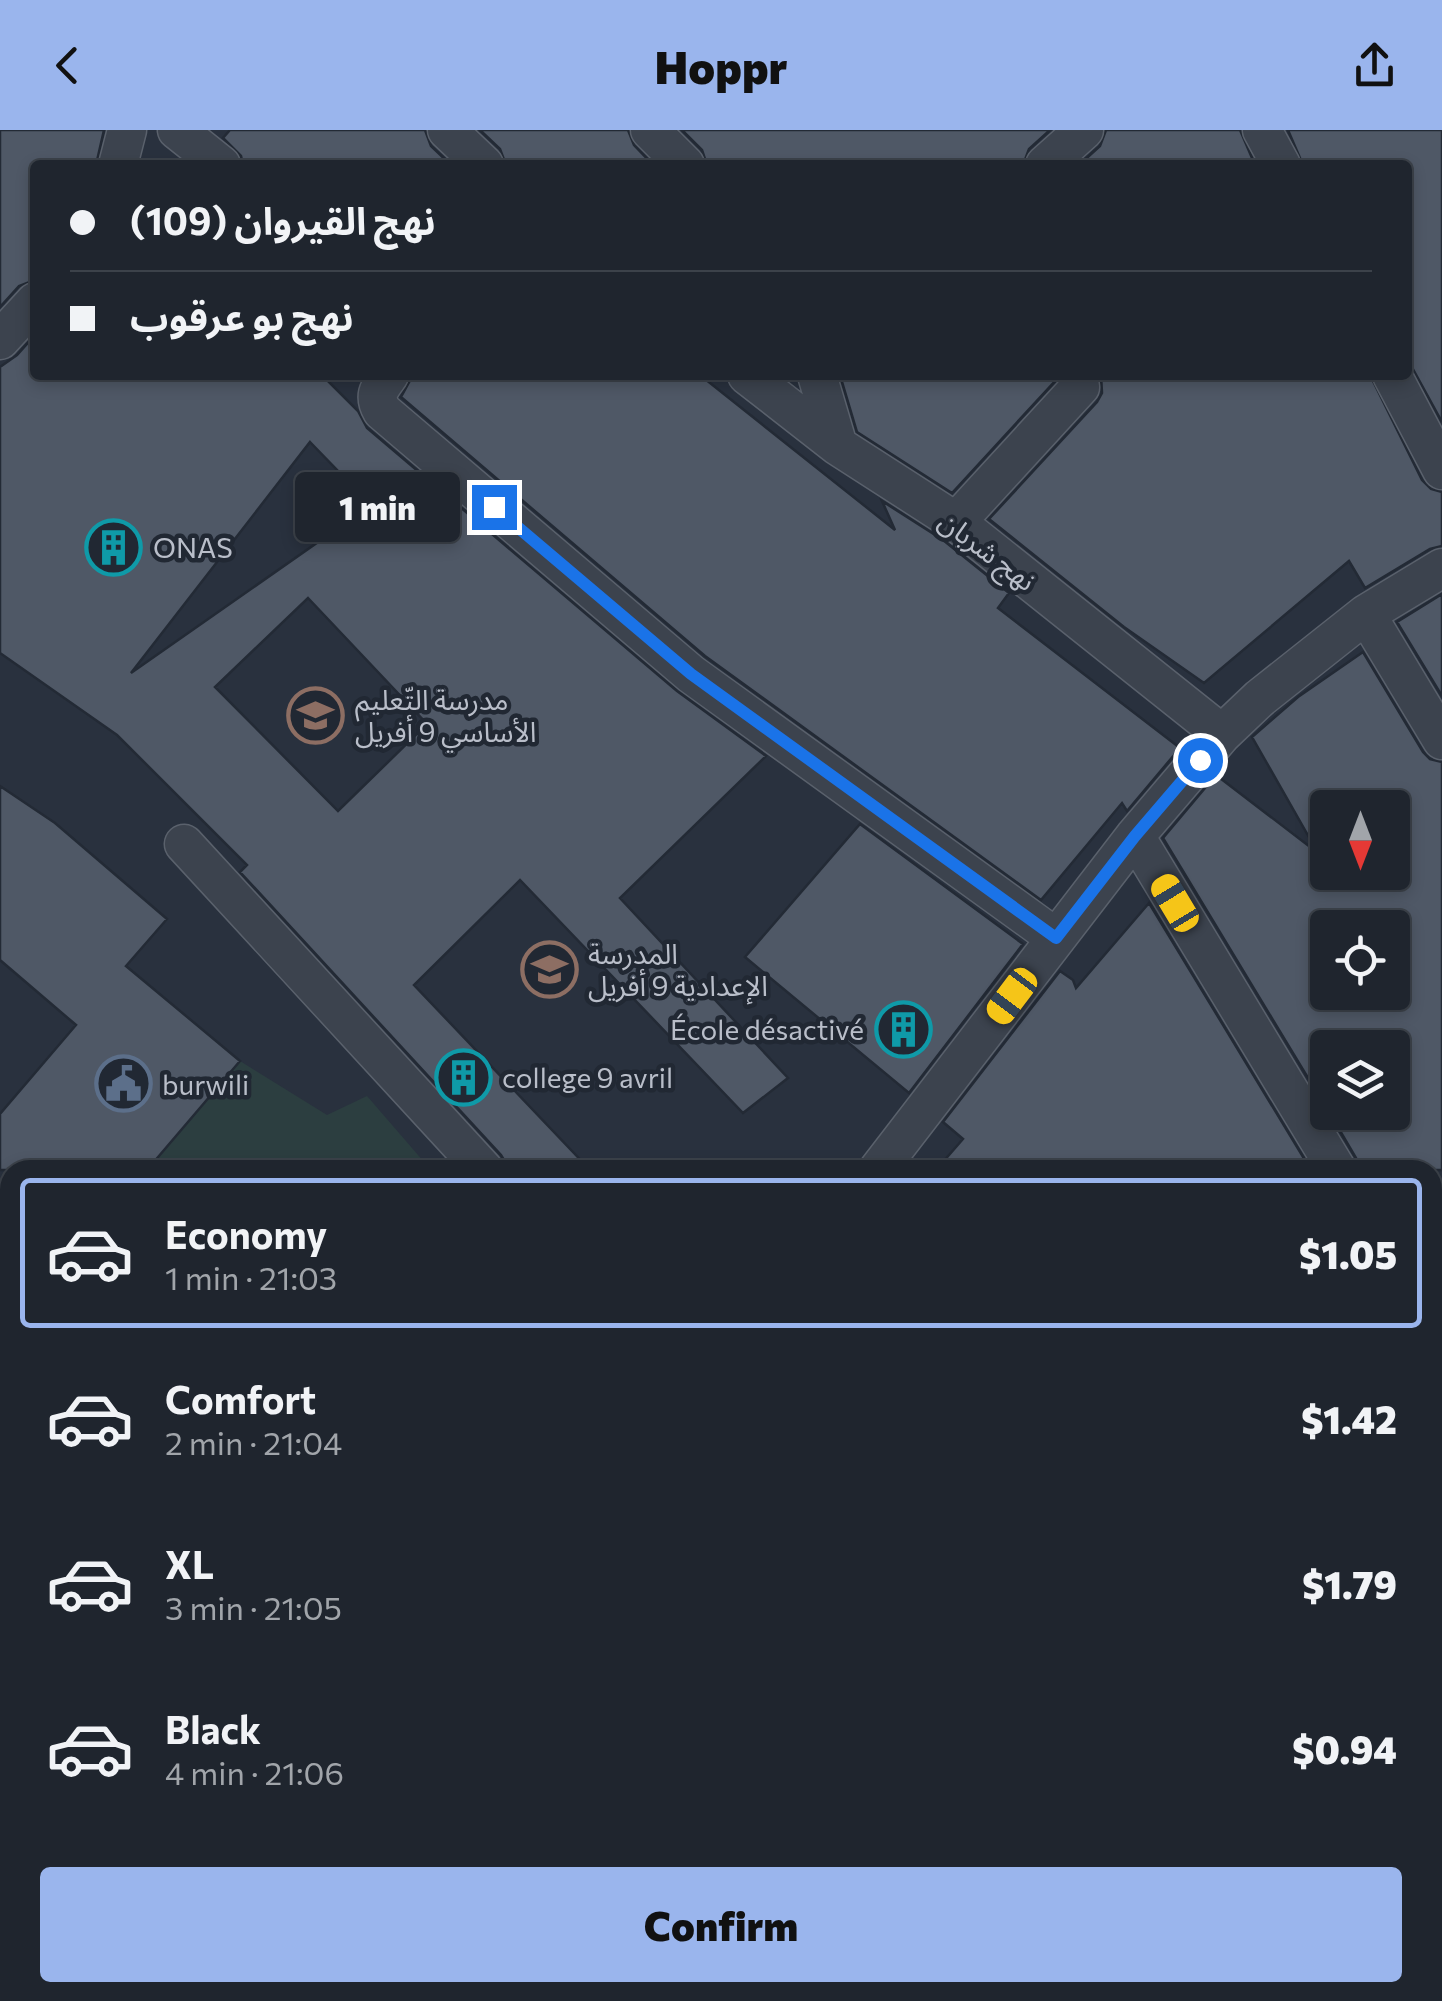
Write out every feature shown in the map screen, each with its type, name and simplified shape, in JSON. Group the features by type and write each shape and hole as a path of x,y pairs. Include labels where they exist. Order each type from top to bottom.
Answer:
{"street":[{"path":"119,160 127,130"},
{"path":"177,130 215,160"},
{"path":"447,130 479,160"},
{"path":"650,130 680,160"},
{"path":"1050,160 1084,130"},
{"path":"1262,130 1278,160"},
{"path":"0,340 30,307"},
{"path":"385,380 376,400 382,411 691,674 1056,938"},
{"name":"نهج شربان","path":"752,380 838,446 956,522 1222,734"},
{"path":"818,380 838,446"},
{"path":"956,522 1080,387 1079,380"},
{"path":"1395,380 1442,470"},
{"path":"886,1160 1135,836 1222,734 1260,698 1366,614 1442,568"},
{"path":"1366,614 1442,740"},
{"path":"1135,836 1331,1160"},
{"path":"184,844 475,1160"}],"shaded area":[{"path":"240,1061 327,1115 367,1096 422,1160 156,1160"}],"building":[{"path":"0,130 104,130 97,160 30,160 30,282 19,286 0,307"},
{"path":"230,130 425,130 431,146 446,160 242,160 223,138"},
{"path":"480,130 628,130 634,145 648,160 504,160 500,149"},
{"path":"682,130 1050,130 1029,149 1025,160 705,160 702,150"},
{"path":"1106,130 1240,130 1253,160 1085,160 1100,146"},
{"path":"1288,130 1442,130 1442,422 1412,367 1412,160 1301,160"},
{"path":"30,341 30,380 327,380 358,411 367,428 677,691 766,756 620,898 788,1078 743,1113 520,880 414,985 580,1160 504,1160 240,872 247,865 117,735 0,653 0,367","holes":["310,442 371,505 131,673","308,598 427,724 338,811 215,687"]},
{"path":"410,380 706,380 895,530 882,501 943,540 1009,593 998,608 1180,748 1127,811 1122,803 1041,900 705,656 401,397"},
{"path":"841,380 1056,380 952,493 857,432"},
{"path":"1101,380 1372,380 1422,480 1431,489 1442,492 1442,546 1430,549 1365,588 1349,561 1204,683 1124,627 989,519 1102,393"},
{"path":"1442,594 1442,696 1397,622"},
{"path":"1363,652 1423,752 1442,762 1442,1160 1356,1160 1340,1130 1410,1130 1410,1030 1310,1030 1310,1081 1163,838 1216,775 1310,847 1310,890 1410,890 1410,790 1310,790 1310,839 1252,737 1298,697"},
{"path":"0,786 55,823 167,919 126,966 240,1061 156,1160 0,1160 0,1114 76,1025 0,960"},
{"name":"École désactivé","path":"860,824 1023,944 909,1093 745,957"},
{"path":"1149,903 1305,1160 945,1160 963,1139 943,1122 1060,971 1073,980 1076,988"}],"place":[{"name":"ONAS","path":"114,547"},
{"name":"مدرسة التّعليم الأساسي 9 أفريل","path":"316,715"},
{"name":"المدرسة الإعدادية 9 أفريل","path":"549,969"},
{"name":"École désactivé","path":"903,1029"},
{"name":"college 9 avril","path":"463,1077"},
{"name":"burwili","path":"123,1084"}],"route":[{"path":"494,507 691,674 1056,938 1200,760"}]}
